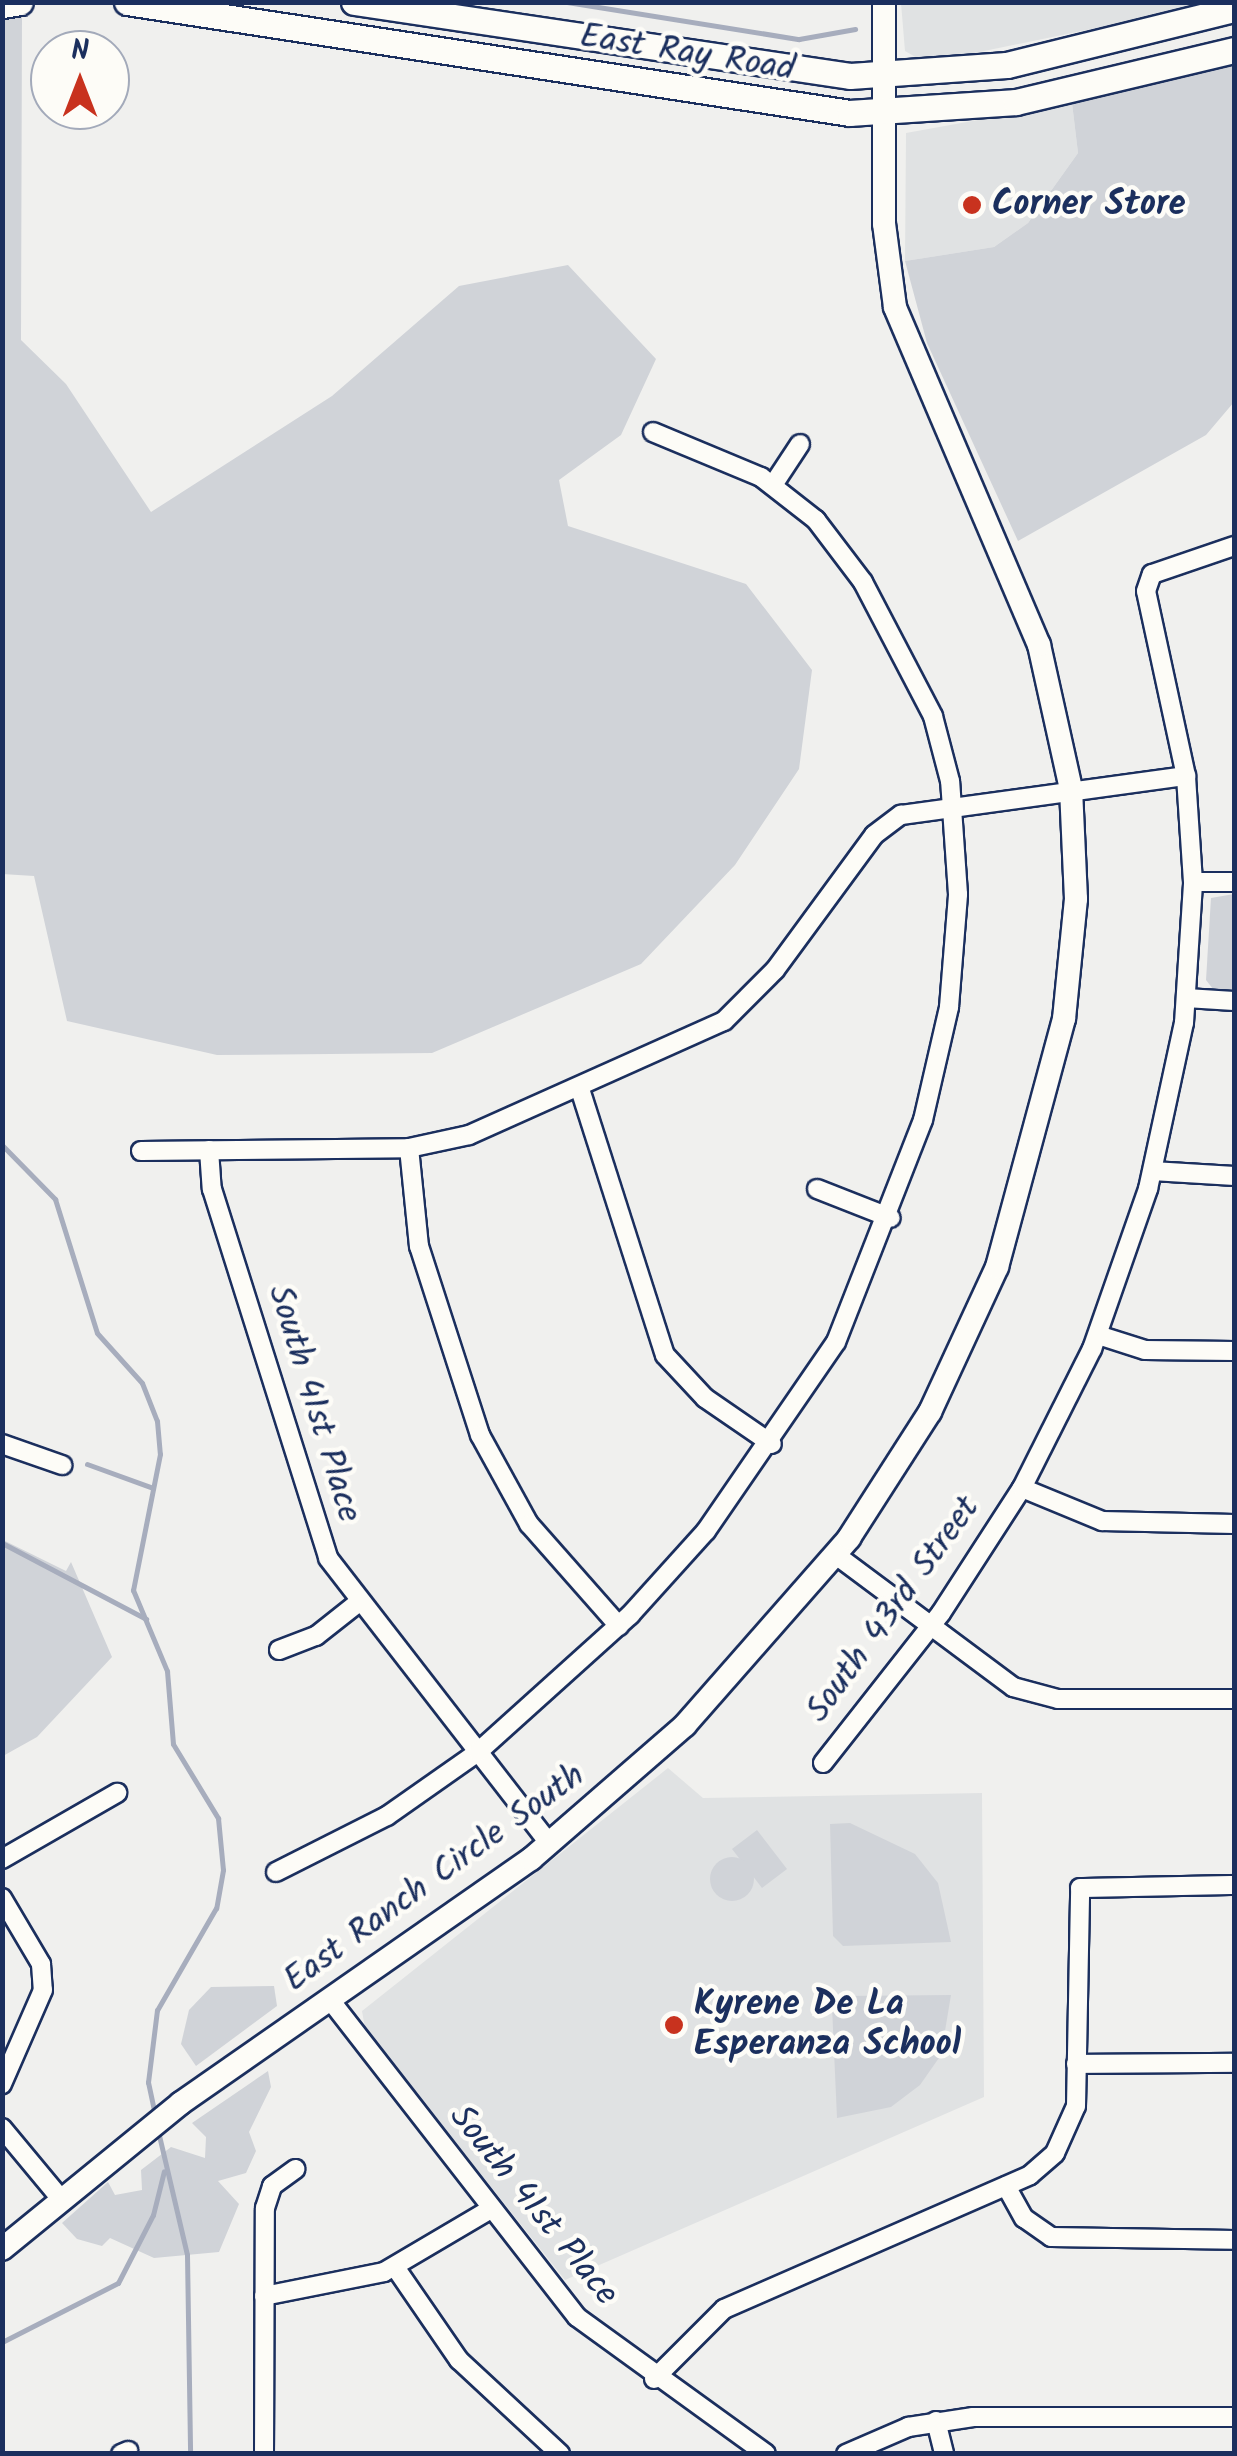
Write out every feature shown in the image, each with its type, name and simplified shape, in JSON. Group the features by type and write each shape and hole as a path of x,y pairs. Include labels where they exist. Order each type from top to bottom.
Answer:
{"main road":[{"path":"2,4 20,2"},
{"name":"East Ray Road","path":"127,2 510,60 781,107 884,95 1234,10"},
{"name":"East Ray Road","path":"354,2 780,70 884,95 1016,102 1234,50"},
{"path":"510,60 514,29"}],"street":[{"name":"East Ranch Circle South","path":"2,2249 182,2104 550,1844 685,1725 836,1556 939,1394 1026,1180 1052,1092 1074,940 1071,789 1040,646 895,307 884,95 884,2"},
{"path":"276,1872 388,1816 478,1752 619,1626 772,1444 836,1342 891,1218 949,1007 958,894 953,804 933,716 882,614 834,538 773,486 653,432"},
{"path":"773,486 800,444"},
{"name":"South 43rd Street","path":"823,1763 928,1628 1022,1488 1098,1335 1153,1170 1186,998 1193,882 1186,776 1146,591 1152,574 1234,546"},
{"path":"141,1151 409,1148 470,1136 724,1021 775,970 887,823 953,804 1186,776"},
{"path":"1193,882 1234,882"},
{"path":"1186,998 1234,1001"},
{"path":"580,1089 665,1356 705,1398 772,1444"},
{"path":"409,1148 418,1246 480,1435 529,1524 619,1626"},
{"name":"South 41st Place","path":"210,1150 212,1188 308,1511 359,1602 550,1844"},
{"path":"1153,1170 1234,1176"},
{"path":"817,1189 891,1218"},
{"path":"1098,1335 1145,1350 1234,1350"},
{"path":"2,1444 62,1465"},
{"path":"1022,1488 1102,1521 1234,1524"},
{"path":"836,1556 928,1628 1013,1687 1058,1699 1234,1698"},
{"path":"279,1650 316,1636 359,1602"},
{"path":"2,1859 117,1792"},
{"path":"654,2379 724,2309 1006,2186 1043,2166 1063,2141 1076,2064 1080,1888 1234,1885"},
{"path":"2,1898 41,1964 43,1990 2,2084"},
{"name":"South 41st Place","path":"331,2001 578,2317 654,2379 766,2454"},
{"path":"1076,2064 1234,2063"},
{"path":"2,2128 61,2198"},
{"path":"264,2454 264,2208 272,2186 295,2168"},
{"path":"1006,2186 1024,2218 1051,2237 1234,2240"},
{"path":"264,2296 395,2267 491,2208"},
{"path":"395,2267 479,2382 560,2454"},
{"path":"846,2454 936,2421 1234,2417"},
{"path":"936,2421 944,2454"}],"shaded area":[{"path":"901,3 1218,3 926,63 905,51"},
{"path":"22,16 21,340 66,384 151,512 332,396 459,286 568,265 656,359 621,435 559,480 568,526 746,584 812,670 799,769 735,865 641,964 432,1053 217,1055 67,1021 34,876 2,874 2,18"},
{"path":"1234,62 1234,402 1206,435 1018,541 927,343 905,261 994,247 1028,223 1078,153 1072,103"},
{"path":"1072,103 1078,153 1028,223 994,247 905,261 906,133"},
{"path":"1234,894 1234,990 1213,989 1206,980 1211,898"},
{"path":"3,1540 66,1571 71,1562 112,1657 37,1737 3,1756"},
{"name":"Kyrene De La Esperanza School","path":"668,1768 703,1798 982,1793 984,2097 565,2280 365,2028 362,2011"},
{"path":"850,1823 915,1854 938,1883 951,1942 843,1946 833,1936 830,1824"},
{"path":"757,1830 787,1869 762,1888 732,1849"},
{"path":"732,1857 748,1863 754,1879 748,1895 732,1901 716,1895 710,1879 716,1863"},
{"path":"274,1986 277,2006 196,2066 181,2044 189,2010 211,1987"},
{"path":"951,1995 941,2055 920,2085 891,2107 837,2118 832,2007 844,1996"},
{"path":"268,2071 271,2087 249,2132 256,2151 246,2173 218,2181 239,2204 219,2252 154,2258 110,2238 102,2246 77,2239 62,2223 108,2182 115,2195 142,2190 141,2170 171,2147 205,2158 206,2137 192,2123"}],"waterway":[{"path":"567,2 799,39 855,29"},
{"path":"2,1145 55,1199 97,1333 142,1383 157,1421 160,1454 133,1590 167,1671 173,1744 218,1818 223,1870 216,1908 157,2010 148,2082 155,2116"},
{"path":"87,1464 153,1488"},
{"path":"2,1543 146,1619"},
{"path":"158,2131 187,2255 190,2454"},
{"path":"2,2342 118,2283 153,2215 164,2171"}],"place":[{"name":"Corner Store","path":"972,205"},
{"name":"Kyrene De La Esperanza School","path":"674,2025"}]}
